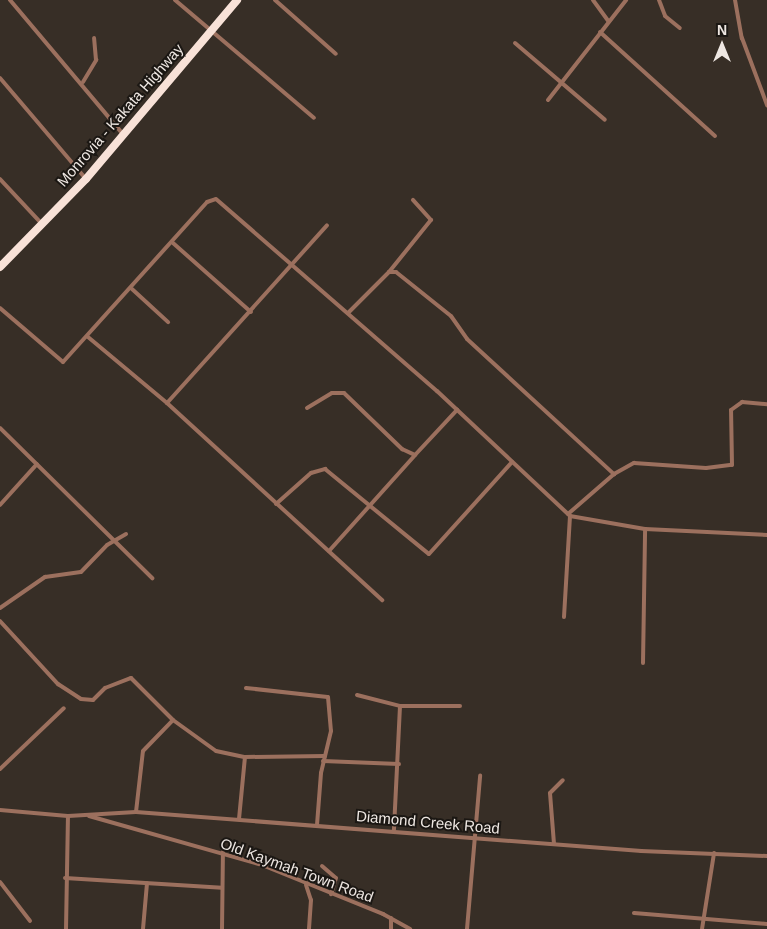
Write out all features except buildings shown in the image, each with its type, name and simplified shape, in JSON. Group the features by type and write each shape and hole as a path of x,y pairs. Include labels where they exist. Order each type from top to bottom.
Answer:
{"highway":[{"name":"Monrovia - Kakata Highway","path":"0,267 86,179 237,0"}],"street":[{"path":"10,0 83,82 124,134"},
{"path":"176,0 314,118"},
{"path":"275,0 336,54"},
{"path":"593,0 608,21"},
{"path":"548,100 626,0"},
{"path":"658,0 665,16 680,28"},
{"path":"735,0 742,38 767,105"},
{"path":"600,32 715,136"},
{"path":"83,82 96,60 94,38"},
{"path":"515,43 605,120"},
{"path":"0,78 86,179"},
{"path":"0,179 41,223"},
{"path":"0,308 61,362 88,337 132,289 207,202 216,200 348,312 457,410 569,515 645,529 767,535"},
{"path":"348,312 389,272 431,220 413,200"},
{"path":"167,403 328,225"},
{"path":"173,243 251,312"},
{"path":"389,272 403,276 451,316 467,339 614,474"},
{"path":"132,289 168,322"},
{"path":"88,337 167,403 382,600"},
{"path":"307,408 332,393 344,392 402,449 415,455"},
{"path":"564,617 569,515 614,474 634,463 706,468 732,465 731,410 742,402 767,404"},
{"path":"329,551 372,506 415,455 457,410"},
{"path":"0,428 152,578"},
{"path":"276,504 320,468 335,475 429,554 512,462"},
{"path":"0,505 37,464"},
{"path":"642,663 645,529"},
{"path":"0,608 45,577 81,572 113,541 126,534"},
{"path":"0,621 53,679 81,700 93,700 105,688 131,678 173,720 216,751 245,757 325,756"},
{"path":"246,688 328,697 331,731 323,761 317,825"},
{"path":"357,695 400,706 460,706"},
{"path":"394,830 399,764 400,706"},
{"path":"0,769 64,708"},
{"path":"136,812 143,751 173,720"},
{"path":"239,819 245,757"},
{"path":"323,761 399,764"},
{"path":"467,929 473,836 480,776"},
{"path":"554,844 550,793 563,780"},
{"path":"0,810 87,816"},
{"name":"Diamond Creek Road","path":"87,816 136,812 473,836 554,844 767,856"},
{"path":"66,929 65,878 68,816"},
{"name":"Old Kaymah Town Road","path":"87,816 167,841 223,852 391,918 410,929"},
{"path":"222,929 223,852"},
{"path":"702,929 714,853"},
{"path":"322,866 336,878 331,894"},
{"path":"65,878 222,888"},
{"path":"0,882 30,921"},
{"path":"143,929 147,883"},
{"path":"305,884 311,900 309,929"},
{"path":"634,913 766,924 763,929"},
{"path":"391,918 391,929"}]}
